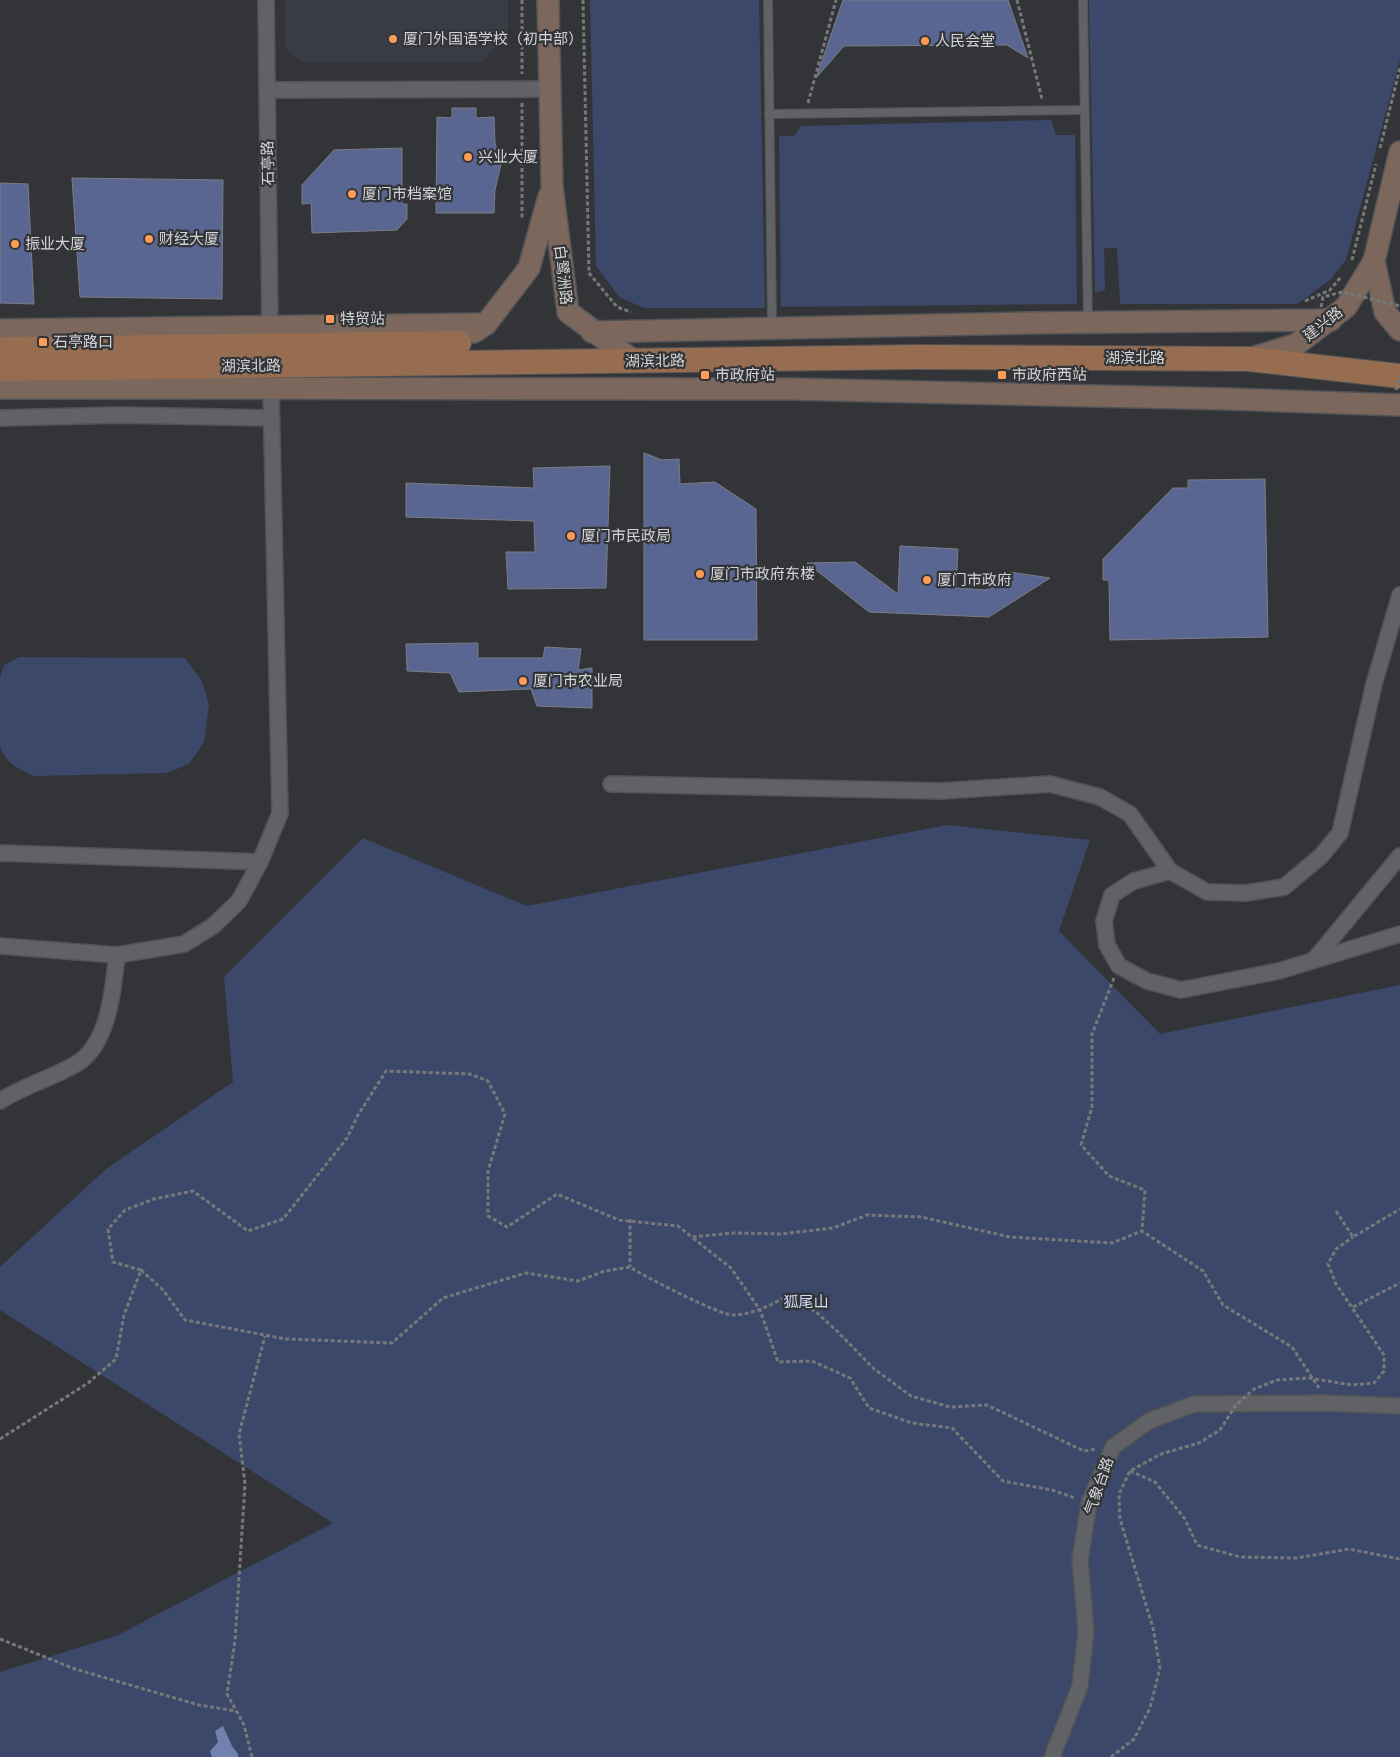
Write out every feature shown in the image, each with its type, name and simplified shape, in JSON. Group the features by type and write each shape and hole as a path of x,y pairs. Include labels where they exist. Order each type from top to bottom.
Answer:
{"main road":[{"name":"湖滨北路","path":"0,349 459,343"},
{"name":"湖滨北路","path":"0,369 915,357 1249,359 1399,387"}],"street":[{"name":"石亭路","path":"266,0 270,327"},
{"name":"白鹭洲路","path":"548,0 552,186 568,312 592,332 634,361"},
{"path":"267,90 550,89"},
{"name":"建兴路","path":"1390,152 1374,261 1385,312 1400,330"},
{"name":"白鹭洲路","path":"459,343 486,324 529,268 552,186"},
{"name":"建兴路","path":"1249,359 1297,344 1326,314 1346,307 1374,261"},
{"path":"592,332 1088,322 1326,314"},
{"path":"0,330 486,324"},
{"path":"0,388 790,388 1229,399 1399,387"},
{"path":"0,946 116,955 184,944 213,926 239,901 260,862 280,813 270,389"},
{"path":"0,418 119,415 270,418"},
{"path":"611,784 942,791 1050,784 1100,797 1130,814 1170,871 1207,892 1246,893 1284,887 1321,856 1340,833 1374,684 1400,596"},
{"path":"0,853 260,862"},
{"path":"1314,960 1400,856"},
{"path":"1170,871 1134,881 1112,895 1104,921 1107,944 1119,966 1147,981 1181,990 1279,971 1400,934"},
{"path":"0,1101 16,1091 78,1063 92,1050 105,1023 112,996 116,955"},
{"name":"气象台路","path":"1052,1757 1080,1686 1086,1631 1080,1560 1089,1504 1113,1447 1149,1421 1194,1404 1323,1403 1400,1406"}],"lane":[{"path":"768,0 772,328"},
{"path":"1082,0 1088,322"},
{"path":"770,114 1084,110"}],"path":[{"path":"522,0 522,229"},
{"path":"583,0 589,273 617,307 635,313"},
{"path":"805,114 836,0"},
{"path":"1017,0 1045,111"},
{"path":"1390,152 1400,68"},
{"path":"1352,263 1377,161"},
{"path":"1297,304 1330,290 1346,270"},
{"path":"1326,314 1322,297 1342,292 1400,306"},
{"path":"1119,966 1092,1034 1092,1107 1081,1145 1108,1176 1145,1190 1142,1231"},
{"path":"1089,1504 1052,1490 1003,1481 952,1428 912,1423 869,1408 850,1378 812,1361 778,1362 760,1310 731,1268 678,1226 630,1219 619,1220 557,1194 507,1227 488,1216 488,1171 506,1114 488,1081 470,1074 386,1071 358,1115 348,1138 282,1219 248,1231 193,1191 154,1199 125,1210 108,1229 113,1262 141,1270 163,1290 186,1320 265,1336 330,1343 392,1343 443,1298 526,1273 578,1281 605,1271 630,1267 644,1276 731,1315 760,1310 784,1298 815,1311 873,1368 911,1396 950,1407 987,1405 1084,1451 1113,1447"},
{"path":"1111,1757 1134,1739 1150,1708 1160,1668 1154,1628 1120,1519 1119,1494 1130,1471 1161,1454 1199,1443 1220,1430 1236,1405 1254,1389 1277,1380 1309,1378 1352,1385 1374,1383 1384,1371 1384,1355 1353,1306 1336,1284 1328,1264 1336,1249 1400,1210"},
{"path":"1336,1211 1353,1237"},
{"path":"692,1237 734,1234 782,1234 833,1228 867,1215 921,1217 1010,1237 1112,1243 1142,1231"},
{"path":"630,1219 630,1267"},
{"path":"1142,1231 1204,1271 1223,1305 1292,1347 1320,1388 1323,1403"},
{"path":"0,1440 88,1383 116,1360 124,1315 141,1270"},
{"path":"1353,1306 1400,1283"},
{"path":"252,1757 244,1725 227,1694 235,1641 245,1484 239,1434 265,1336"},
{"path":"1130,1471 1155,1482 1185,1519 1197,1546 1240,1556 1297,1558 1349,1549 1400,1559"},
{"path":"0,1639 75,1670 199,1705 237,1711"}],"shaded area":[{"name":"厦门外国语学校（初中部）","path":"285,0 508,0 508,30 483,62 302,62 285,48"},
{"path":"223,1726 238,1757 212,1757 210,1751 218,1742 215,1731"}],"green space":[{"path":"590,0 759,0 765,308 644,308 619,297 596,266"},
{"path":"1089,0 1400,0 1400,60 1346,260 1330,280 1297,304 1120,304 1117,248 1104,248 1105,290 1095,293"},
{"path":"1051,120 1056,135 1075,135 1077,304 781,307 779,136 794,136 801,126"},
{"path":"19,657 185,658 202,681 209,705 204,742 189,764 167,773 34,776 9,761 0,746 0,677 4,665"},
{"name":"狐尾山","path":"947,825 1090,840 1059,931 1160,1034 1400,985 1400,1757 0,1757 0,1672 116,1636 333,1523 0,1310 0,1267 106,1169 233,1082 224,977 363,838 527,906"}],"building":[{"name":"人民会堂","path":"843,0 1008,0 1028,58 1007,45 844,46 816,78"},
{"name":"兴业大厦","path":"452,108 476,108 476,118 494,117 495,143 501,164 495,190 494,213 436,213 437,117 452,118"},
{"name":"厦门市档案馆","path":"402,148 402,204 407,204 407,219 397,230 312,233 311,203 302,204 302,185 334,150"},
{"name":"财经大厦","path":"72,178 223,180 222,299 80,297"},
{"name":"振业大厦","path":"0,183 28,184 34,304 0,303"},
{"name":"厦门市政府东楼","path":"644,453 662,460 679,459 680,484 715,482 756,509 757,640 644,640"},
{"name":"厦门市民政局","path":"610,466 606,588 508,589 506,552 535,552 534,521 406,517 406,483 534,488 533,468"},
{"path":"1265,479 1268,637 1110,640 1109,580 1103,580 1103,559 1173,488 1188,488 1188,480"},
{"name":"厦门市政府","path":"900,546 958,549 956,588 986,590 1010,572 1050,578 989,617 869,612 807,563 855,562 898,594"},
{"name":"厦门市农业局","path":"478,643 478,658 543,658 545,647 581,649 578,670 592,668 592,708 537,706 531,689 459,692 450,673 407,671 406,644"}],"place":[{"name":"厦门外国语学校（初中部）","path":"393,39"},
{"name":"人民会堂","path":"925,41"},
{"name":"兴业大厦","path":"468,157"},
{"name":"厦门市档案馆","path":"352,194"},
{"name":"财经大厦","path":"149,239"},
{"name":"振业大厦","path":"15,244"},
{"name":"特贸站","path":"330,319"},
{"name":"石亭路口","path":"43,342"},
{"name":"市政府站","path":"705,375"},
{"name":"市政府西站","path":"1002,375"},
{"name":"厦门市民政局","path":"571,536"},
{"name":"厦门市政府东楼","path":"700,574"},
{"name":"厦门市政府","path":"927,580"},
{"name":"厦门市农业局","path":"523,681"}]}
